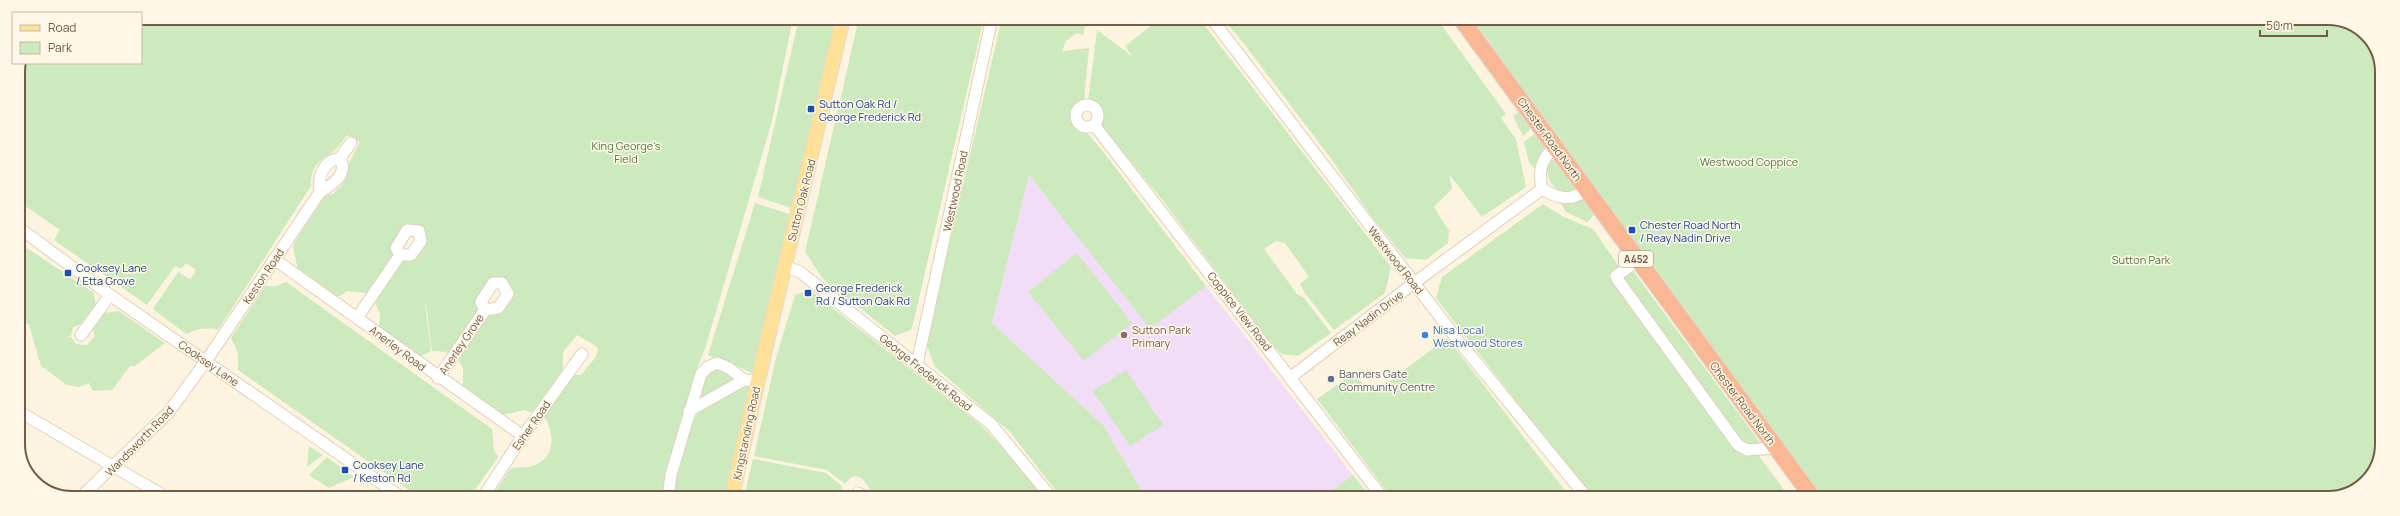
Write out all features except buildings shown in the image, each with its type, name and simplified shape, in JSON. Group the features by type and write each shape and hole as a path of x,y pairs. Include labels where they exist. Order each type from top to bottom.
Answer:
{"highway":[{"name":"Chester Road North","path":"1465,25 1809,491"}],"main road":[{"name":"Sutton Oak Road","path":"751,381 799,213 841,25"},
{"name":"Kingstanding Road","path":"733,491 751,381"}],"street":[{"name":"Westwood Road","path":"917,364 990,25"},
{"name":"Westwood Road","path":"1216,25 1414,283 1581,491"},
{"name":"Coppice View Road","path":"1095,126 1291,377 1378,491"},
{"path":"320,192 319,176 324,167 332,159 340,158 351,143"},
{"path":"1556,146 1542,162 1539,172 1542,189 1554,196 1568,199 1580,195 1587,189"},
{"name":"Keston Road","path":"206,361 320,192 334,184 342,172 343,164 340,158"},
{"name":"Reay Nadin Drive","path":"1291,377 1414,283 1542,189"},
{"name":"Cooksey Lane","path":"25,232 110,295 392,491"},
{"path":"357,318 400,255"},
{"name":"Anerley Road","path":"274,259 438,378 523,436"},
{"name":"Chester Road North","path":"1638,261 1618,273 1616,276 1618,280 1738,445 1747,450 1776,448"},
{"name":"George Frederick Road","path":"784,266 800,272 991,424 1046,491"},
{"path":"81,335 110,295"},
{"name":"Anerley Grove","path":"438,378 485,310"},
{"name":"Esher Road","path":"487,491 523,436 582,354"},
{"name":"Wandsworth Road","path":"88,491 168,413 206,361"},
{"name":"Kingstanding Road","path":"669,491 671,475 701,374 708,366 717,363 751,381"},
{"name":"Kingstanding Road","path":"689,411 751,381"},
{"path":"25,414 156,491"}],"shaded area":[{"name":"Sutton Park Primary","path":"1029,175 1150,328 1206,286 1353,475 1331,491 1142,491 1104,426 992,323"}],"green space":[{"name":"King George's Field","path":"142,25 792,25 772,121 705,349 698,366 678,432 663,491 496,491 510,469 532,466 540,463 546,458 551,445 551,437 548,423 544,416 572,375 581,375 595,358 598,350 596,346 577,335 563,352 563,369 534,413 524,410 502,415 463,386 463,368 456,357 485,316 506,300 498,280 449,352 432,351 426,304 431,351 421,356 379,326 380,314 374,300 401,261 412,257 418,228 392,247 393,256 366,293 347,291 340,296 336,296 298,270 293,247 294,243 325,196 334,193 342,185 346,178 350,161 360,142 347,135 333,152 316,166 313,171 311,186 218,330 202,329 186,334 153,309 178,272 190,279 195,273 195,269 186,263 181,269 175,266 147,305 54,240 60,230 25,206 26,64 142,64"},
{"path":"797,25 837,25 794,209 758,197"},
{"path":"857,25 982,25 911,330 895,336 823,279 805,252"},
{"path":"1000,25 1085,25 1083,35 1077,33 1066,41 1062,51 1089,48 1084,102 1073,108 1070,116 1075,126 1084,129 1105,154 1206,286 1150,329 1029,175 992,323 1104,426 1142,491 1056,491 1009,431 935,367 926,343"},
{"path":"1152,25 1204,25 1391,267 1385,293 1334,330 1304,292 1300,284 1309,277 1285,243 1276,241 1264,249 1297,294 1304,298 1331,333 1298,356 1281,354 1269,341 1163,201 1107,132 1099,120 1099,108 1088,101 1097,30 1132,56 1125,46"},
{"path":"1228,25 1441,25 1506,114 1501,118 1516,139 1526,187 1482,217 1449,174 1452,189 1434,207 1449,231 1448,243 1426,260 1405,258 1372,217 1332,160 1238,36"},
{"name":"Sutton Park","path":"1476,25 2328,25 2343,27 2352,31 2363,41 2371,54 2375,69 2375,444 2374,453 2369,468 2352,485 2343,489 2328,491 1816,491"},
{"path":"1521,110 1533,127 1523,136 1513,116"},
{"path":"1537,132 1545,145 1536,170 1529,162 1524,142"},
{"path":"1555,156 1579,188 1566,192 1561,191 1552,185 1549,180 1547,167"},
{"path":"1582,199 1588,201 1596,213 1587,222 1566,212 1560,202"},
{"path":"755,203 792,215 753,374 726,360 713,358 708,355"},
{"path":"1543,204 1564,217 1593,229 1620,268 1608,275 1731,445 1750,456 1759,456 1785,491 1586,491 1436,298 1442,277"},
{"path":"25,247 94,293 96,306 84,323 73,327 71,336 62,338 71,337 76,344 87,345 94,337 93,326 103,313 119,311 165,343 135,366 130,366 112,390 93,391 89,383 79,387 67,385 41,366 29,325 25,323"},
{"path":"1077,253 1132,323 1084,361 1028,292"},
{"path":"1631,269 1761,444 1743,445 1622,280 1622,274"},
{"path":"286,282 492,429 494,450 498,457 474,491 410,491 238,370 238,353 231,338 265,286 277,286"},
{"path":"810,290 981,425 1010,456 1037,491 871,491 864,480 860,477 855,476 845,484 827,470 754,456 776,358 795,295"},
{"path":"1447,338 1566,491 1387,491 1317,399 1354,373 1370,392 1387,383"},
{"path":"721,366 737,379 699,400 698,391 707,371"},
{"path":"1126,370 1163,425 1130,446 1093,391"},
{"path":"744,386 750,386 729,491 674,491 690,426 699,411"},
{"path":"309,446 323,455 307,467"},
{"path":"327,457 354,477 329,488 309,475"},
{"path":"753,459 826,473 842,486 842,491 745,491"},
{"path":"1353,475 1366,491 1331,491"}],"place":[{"name":"Sutton Oak Rd / George Frederick Rd","path":"811,109"},
{"name":"Chester Road North / Reay Nadin Drive","path":"1632,230"},
{"name":"Cooksey Lane / Etta Grove","path":"68,273"},
{"name":"George Frederick Rd / Sutton Oak Rd","path":"808,293"},
{"name":"Sutton Park Primary","path":"1124,335"},
{"name":"Nisa Local Westwood Stores","path":"1425,335"},
{"name":"Banners Gate Community Centre","path":"1331,379"},
{"name":"Cooksey Lane / Keston Rd","path":"345,470"}],"park label":[{"name":"Westwood Coppice","path":"1749,161"}]}
